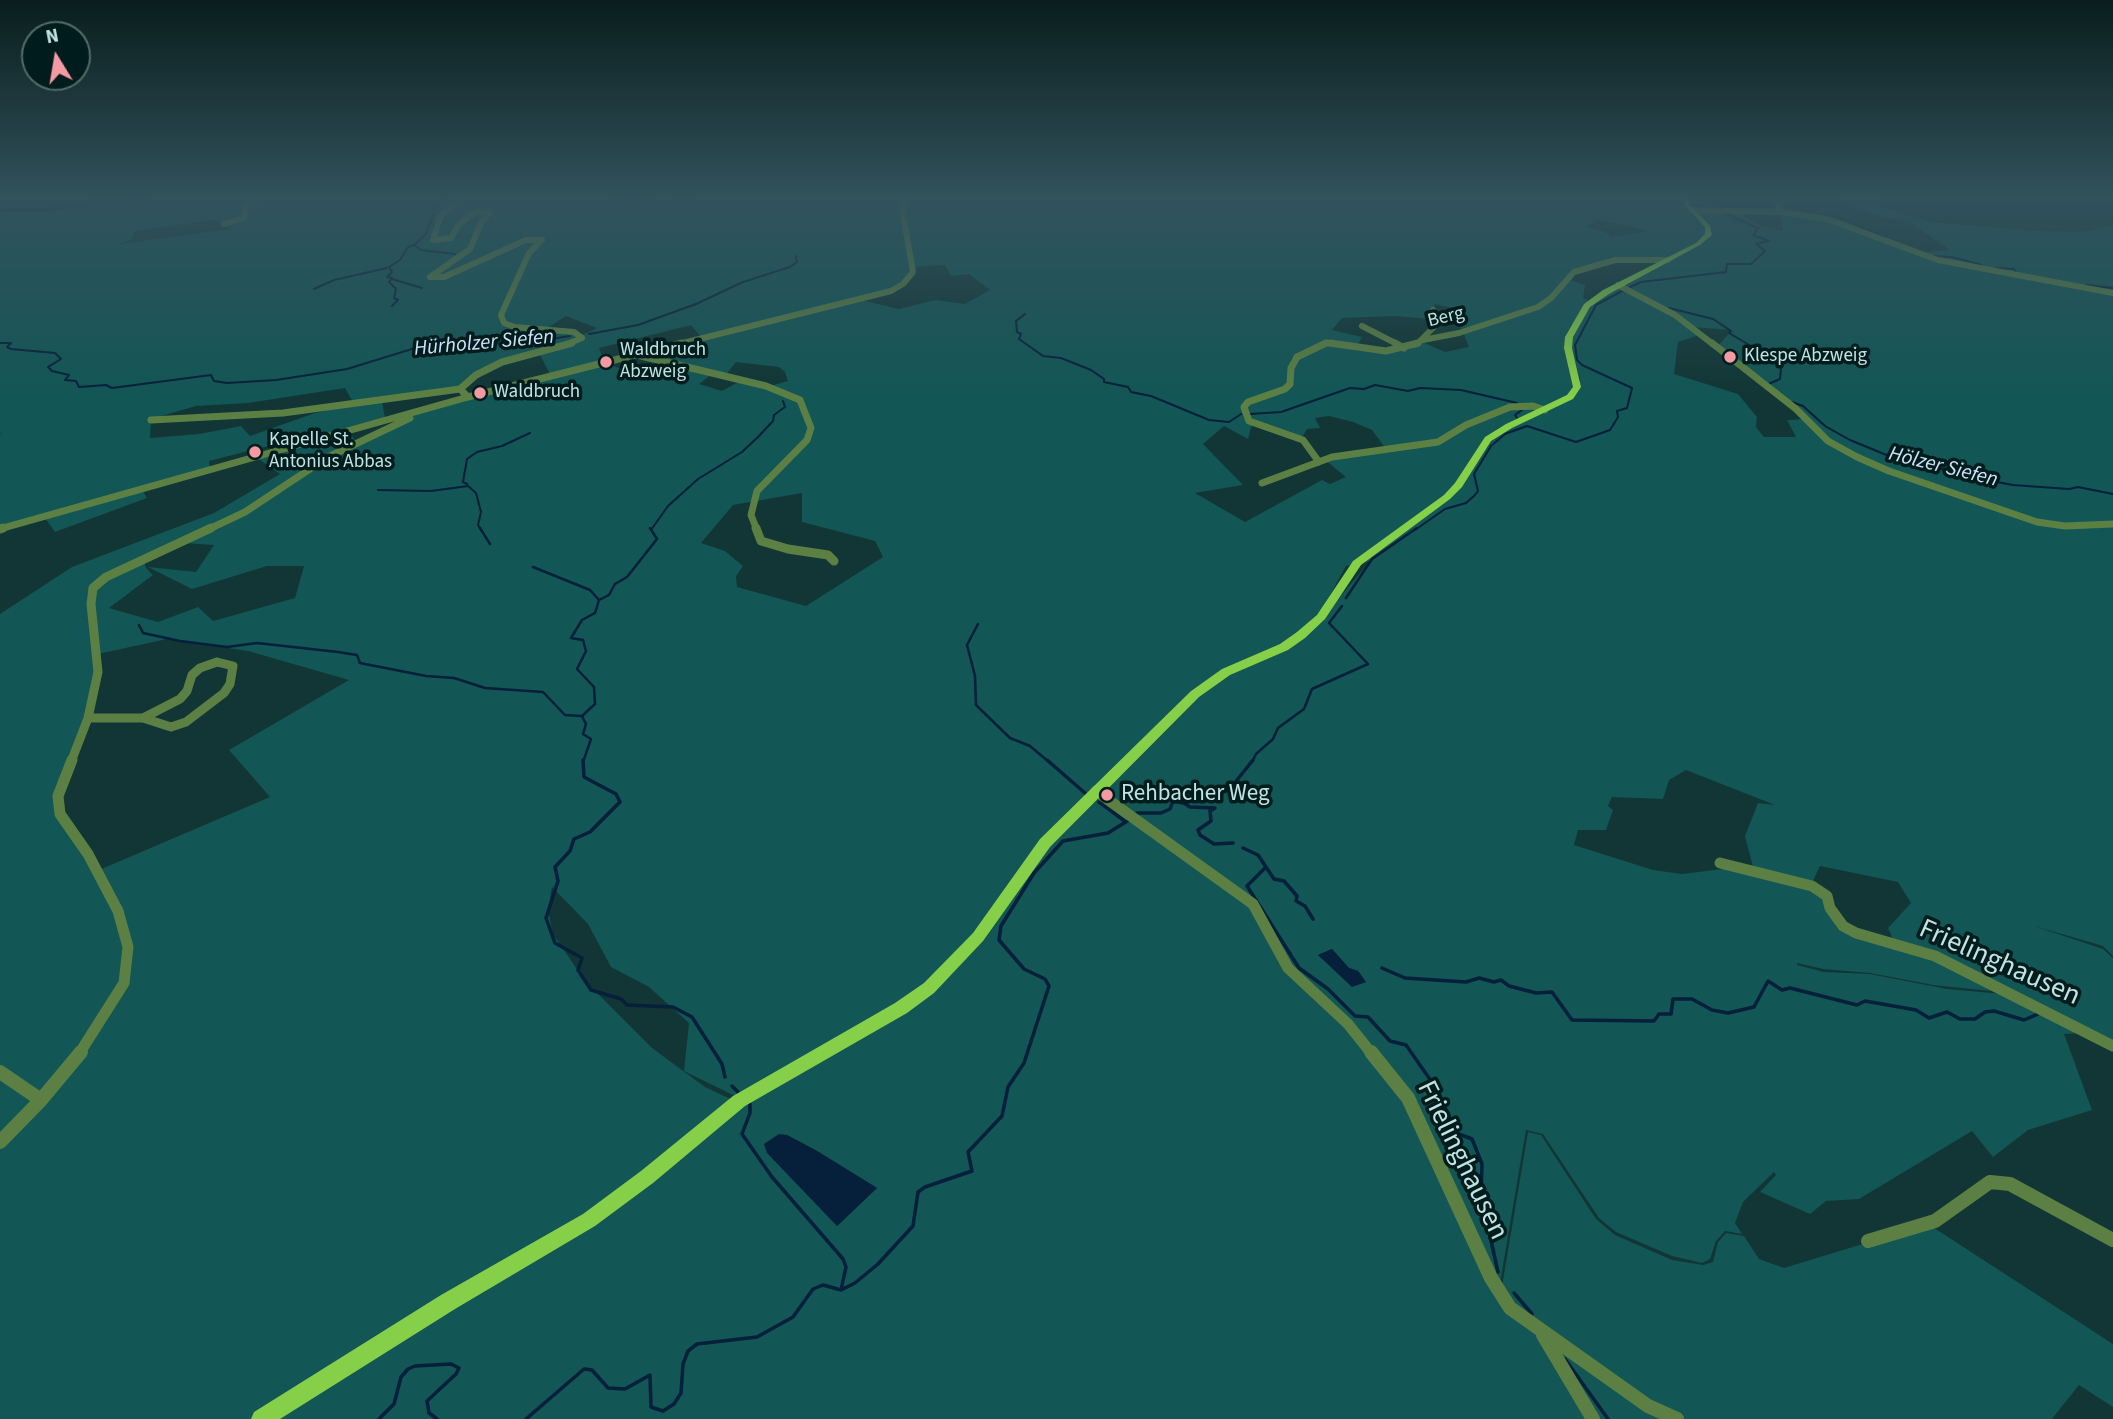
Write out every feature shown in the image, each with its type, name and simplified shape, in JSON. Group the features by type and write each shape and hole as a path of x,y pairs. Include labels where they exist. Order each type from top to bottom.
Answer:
{"main road":[{"path":"261,1419 468,1289 589,1220 647,1177 739,1101 901,1008 929,988 978,937 1032,857 1195,694 1226,672 1284,646 1310,629 1330,605 1357,563 1447,498 1459,485 1488,439 1570,397 1577,387 1568,348 1572,331 1594,299 1662,263"}],"street":[{"path":"450,263 430,277 449,275 475,263"},
{"path":"150,420 283,413 460,389 475,375 502,362 577,342 582,338 574,332 524,328 504,323 501,315 524,263"},
{"path":"0,529 389,418 891,291 904,284 913,272 911,263"},
{"name":"Berg","path":"1319,462 1303,440 1249,421 1244,413 1248,402 1288,387 1291,368 1297,357 1327,343 1386,351 1459,333 1538,307 1551,298 1574,272 1604,263"},
{"path":"1949,263 2113,293"},
{"path":"1618,285 1675,315 1796,409 1828,441 1889,471 2037,522 2065,526 2113,524"},
{"name":"Berg","path":"1423,340 1434,327 1431,318 1433,310"},
{"name":"Berg","path":"1362,326 1405,348"},
{"path":"637,355 766,386 800,400 811,428 807,440 757,491 751,514 761,541 788,549 828,555 834,561"},
{"path":"460,389 468,397"},
{"path":"1262,483 1319,462 1438,442 1466,425 1510,407 1533,406 1545,410"},
{"path":"0,1142 41,1100 89,1042 124,984 128,947 118,911 88,855 60,814 58,796 88,718 98,672 91,604 93,588 106,577 246,512 328,457 427,408"},
{"path":"88,718 143,718 171,727 186,722 227,689 233,666 216,662 200,668 192,675 187,691 180,699 143,718"},
{"name":"Frielinghausen","path":"1096,791 1253,904 1287,968 1348,1024 1408,1098 1500,1293 1510,1308 1648,1406 1677,1419"},
{"name":"Frielinghausen","path":"1720,863 1812,886 1827,896 1830,908 1843,926 1856,933 1935,956 2113,1046"},
{"path":"0,1072 41,1100"},
{"path":"1868,1241 1935,1221 1990,1182 2010,1184 2113,1240"},
{"path":"1541,1332 1593,1419"}],"shaded area":[{"path":"0,263 910,263 911,272 902,284 890,291 702,338 691,325 599,348 604,362 551,376 539,353 577,342 583,338 582,335 597,328 566,316 546,329 535,329 573,333 581,337 576,342 502,361 474,375 459,388 370,401 382,401 385,418 275,449 268,446 209,461 210,468 0,528","holes":["345,388 354,404 315,413 250,436 241,426 199,434 150,438 151,419 196,406 248,403"]},
{"path":"912,263 1603,263 1573,271 1562,280 1585,285 1583,298 1589,301 1568,331 1565,347 1574,388 1566,397 1546,407 1513,405 1463,424 1467,427 1509,408 1531,408 1536,411 1497,429 1501,432 1571,399 1579,389 1580,379 1571,347 1574,332 1595,300 1621,288 1658,305 1699,335 1678,342 1674,374 1738,394 1757,417 1756,427 1764,437 1796,437 1787,420 1807,419 1773,391 1757,382 1717,347 1732,330 1691,327 1661,305 1623,287 1666,263 2113,263 2113,956 2103,946 2034,926 2103,949 2113,958 2113,1044 1934,954 1894,942 1888,928 1911,903 1898,882 1820,866 1811,885 1754,871 1745,836 1758,803 1775,805 1686,770 1669,780 1663,799 1612,797 1608,806 1613,810 1606,830 1578,830 1574,845 1653,870 1682,874 1731,868 1811,888 1825,897 1836,920 1848,929 1934,960 2010,993 1933,985 1870,973 1797,965 1824,972 1870,974 1947,989 2014,995 2087,1033 2064,1034 2092,1110 2028,1130 1993,1157 1972,1131 1859,1199 1826,1201 1810,1214 1760,1192 1776,1175 1774,1172 1743,1202 1735,1223 1742,1234 1725,1231 1716,1241 1710,1259 1702,1263 1672,1256 1616,1232 1599,1218 1543,1134 1526,1130 1499,1289 1409,1097 1351,1023 1290,967 1263,908 1103,792 1201,694 1231,674 1287,648 1313,629 1370,561 1346,566 1324,606 1307,628 1282,645 1223,669 1192,690 1041,841 970,942 945,971 898,1006 741,1099 684,1071 689,1023 649,987 611,967 588,924 552,887 548,910 553,934 585,981 652,1048 705,1087 737,1102 588,1219 498,1266 252,1419 0,1419 0,1146 44,1101 90,1043 126,983 130,947 119,911 99,870 270,797 229,750 349,680 248,651 167,639 98,654 93,602 96,587 109,577 144,561 146,568 153,575 109,608 158,622 198,607 213,621 295,598 304,566 267,566 192,589 148,567 196,572 214,545 183,543 246,512 329,458 428,409 606,364 653,378 673,365 712,374 699,384 722,391 740,381 766,387 788,381 785,372 779,367 736,362 725,376 639,355 860,300 899,309 936,300 965,304 990,290 969,274 951,276 945,265 913,267","holes":["1435,304 1463,310 1455,319 1463,331 1475,327 1463,332 1469,347 1445,352 1422,342 1392,351 1355,349 1362,337 1332,330 1342,318 1394,316 1430,319","1319,346 1299,356 1287,389 1250,404 1246,413 1258,425 1301,439 1307,429 1320,428 1315,418 1329,416 1353,422 1372,430 1386,449 1325,460 1346,477 1330,484 1322,480 1245,522 1195,493 1243,485 1203,444 1224,426 1248,439 1251,427 1256,425 1243,413 1247,402 1284,389 1288,384 1291,359","802,493 802,522 875,541 883,557 806,606 737,587 736,576 743,566 725,551 701,543 733,505","1332,949 1349,968 1358,971 1366,982 1352,986 1318,955"]},
{"path":"349,431 356,442 244,511 92,588 96,673 85,718 55,797 114,912 126,948 122,984 87,1041 42,1095 0,1066 0,614 72,567 214,513 280,474 257,458"},
{"path":"142,490 147,498 55,532 45,518"},
{"path":"1100,800 1255,910 1285,969 1346,1027 1405,1098 1489,1280 1539,1334 1590,1419 269,1419 512,1265 743,1103 907,1008 950,976 990,927 1040,854 1092,801","holes":["787,1135 877,1188 837,1226"]},
{"path":"1332,949 1349,968 1358,971 1366,982 1352,987 1318,955"},
{"path":"0,1075 37,1101 0,1139"},
{"path":"1528,1132 1541,1135 1596,1219 1615,1235 1672,1260 1703,1265 1713,1262 1718,1242 1726,1233 1744,1236 1759,1259 1784,1268 1928,1224 2113,1344 2113,1407 2079,1385 2052,1419 1685,1419 1649,1404 1512,1307 1501,1292"},
{"path":"779,1134 787,1135 817,1151 877,1188 837,1226 767,1153 764,1144"},
{"path":"1553,1341 1669,1419 1596,1419"}],"waterway":[{"path":"392,306 398,300 394,298 396,289 389,282 392,278 387,277 392,272 389,267 395,263"},
{"name":"Hürholzer Siefen","path":"589,334 638,325 795,263"},
{"path":"1628,288 1641,282 1726,272 1727,264 1752,263"},
{"path":"1975,263 1982,265"},
{"path":"314,289 334,280 387,268"},
{"path":"1995,268 2014,269 2017,273"},
{"path":"392,279 422,288"},
{"path":"2086,285 2113,288"},
{"path":"1415,530 1445,509 1466,503 1475,495 1478,491 1474,474 1491,446 1505,434 1527,426 1576,442 1610,430 1618,417 1617,411 1627,408 1632,388 1582,365 1577,360 1575,345 1596,305 1624,290"},
{"name":"Hölzer Siefen","path":"1669,308 1713,319 1731,331 1729,333 1778,362 1781,368 1780,379 1766,385"},
{"path":"1025,314 1016,321 1017,332 1021,334 1019,339 1043,356 1061,358 1091,370 1104,379 1104,382 1128,387 1131,392 1151,396 1209,420 1229,422 1241,414"},
{"name":"Hürholzer Siefen","path":"0,343 11,343 7,347 11,349 55,353 61,359 48,367 52,371 69,375 65,380 76,381 79,387 106,385 112,388 211,375 214,381 227,383 276,380 347,369 425,345 450,349 467,343 476,347 490,343 518,344 570,336"},
{"path":"1250,414 1281,412 1350,388 1364,389 1375,385 1408,391 1420,388 1461,390 1517,403"},
{"path":"651,530 668,506 698,479 742,452 758,437 773,421 774,415 785,407 783,401"},
{"name":"Hölzer Siefen","path":"1792,402 1803,406 1825,426 1850,440 1906,463 1974,474 1986,480 2013,485 2069,489 2078,487 2113,494"},
{"path":"1517,418 1515,415 1522,410"},
{"path":"467,484 463,482 467,459 477,452 502,446 530,433"},
{"path":"378,490 431,491 468,486 476,493 481,512 478,525 481,530"},
{"path":"480,528 490,544"},
{"path":"1346,598 1372,559 1417,528"},
{"path":"599,600 609,595 615,584 627,577 657,539 651,530"},
{"path":"533,567 590,590 599,600"},
{"path":"582,716 595,704 594,687 577,669 586,651 583,640 571,638 582,620 595,613 599,600"},
{"path":"1253,760 1273,739 1278,728 1304,709 1312,689 1368,664 1329,623 1342,606"},
{"path":"978,624 967,645 975,676 976,705 1010,738 1030,746 1049,762"},
{"path":"139,625 143,633 180,641 227,647 257,643 338,652 357,655 360,663 426,676 454,678 485,688 543,692 565,715 582,716"},
{"path":"582,716 586,724 583,734 591,739 583,762"},
{"path":"1047,760 1085,793"},
{"path":"1137,813 1161,813 1170,809 1173,801 1183,803 1229,790 1253,760"},
{"path":"583,762 584,777 616,794 620,802 590,832 574,839 570,851 555,867 558,881 546,918 555,943 582,958 578,970 591,990 621,999 627,1005 673,1007 692,1017 722,1064 725,1077"},
{"path":"1099,802 1126,822"},
{"path":"1184,803 1190,807 1215,808 1210,811 1211,821 1198,830 1200,835 1214,844 1233,843"},
{"path":"841,1290 855,1283 878,1264 913,1226 918,1192 925,1187 972,1171 968,1152 1002,1116 1008,1087 1024,1063 1049,986 1045,979 1024,969 999,940 1001,926 1034,873 1063,841 1108,833 1126,822"},
{"path":"1243,848 1258,855 1274,879 1284,881 1297,896 1296,901 1305,906 1313,919"},
{"path":"1265,868 1247,886 1299,968 1328,989 1355,1016 1368,1017 1390,1041 1406,1045 1438,1091 1456,1133 1472,1139 1482,1164 1481,1196 1498,1272"},
{"path":"1382,968 1405,978 1466,982 1479,978 1494,982 1501,980 1509,986 1536,993 1552,992 1572,1020 1654,1021 1659,1014 1671,1014 1673,999 1692,999 1712,1010 1728,1013 1754,1007 1768,981 1782,990 1790,988 1857,1005 1865,1001 1916,1010 1929,1018 1947,1012 1960,1019 1975,1019 1985,1012 1994,1011 2024,1020 2038,1014"},
{"path":"732,1086 739,1093"},
{"path":"750,1104 750,1113 742,1134 772,1177 843,1259 846,1267 841,1290"},
{"path":"526,1419 584,1369 592,1370 608,1388 625,1389 650,1375 651,1407 663,1411 674,1404 681,1393 683,1364 688,1351 697,1344 757,1337 793,1317 813,1289 823,1285 841,1290"},
{"path":"1514,1293 1532,1314"},
{"path":"1565,1359 1608,1419"},
{"path":"379,1419 394,1404 401,1377 408,1369 415,1366 451,1364 459,1368 456,1374 427,1401 429,1413 437,1419"}],"place":[{"name":"Klespe Abzweig","path":"1730,357"},
{"name":"Waldbruch Abzweig","path":"606,362"},
{"name":"Waldbruch","path":"480,393"},
{"name":"Kapelle St. Antonius Abbas","path":"255,452"},
{"name":"Rehbacher Weg","path":"1107,795"}]}
